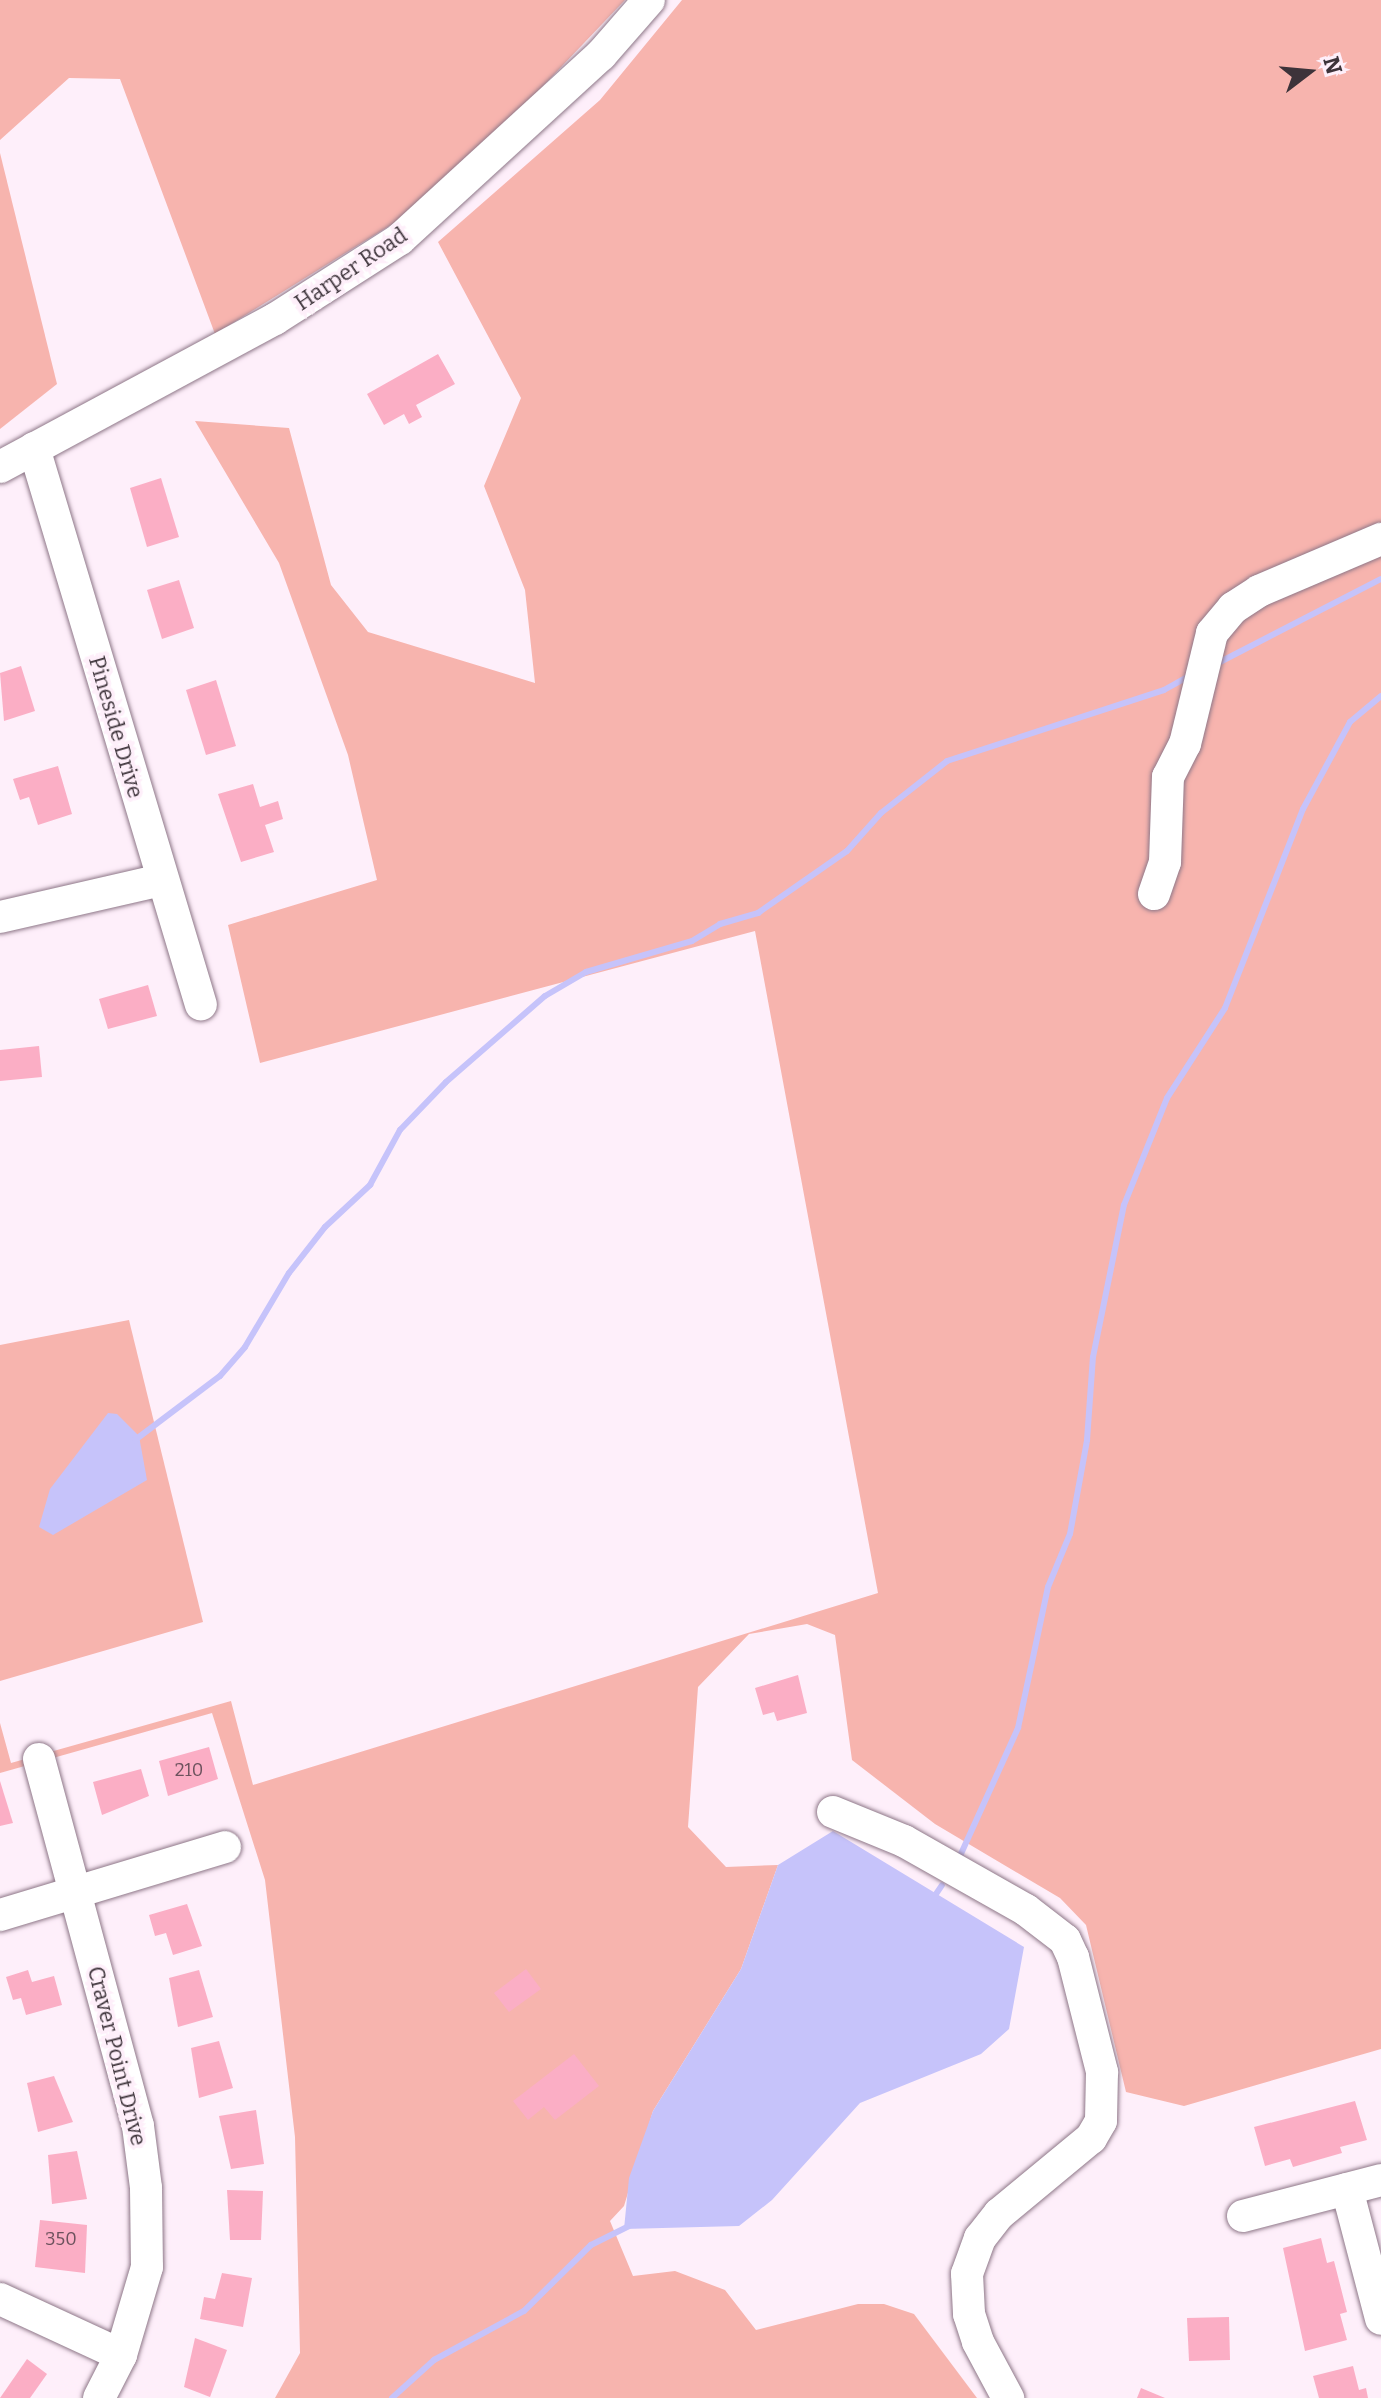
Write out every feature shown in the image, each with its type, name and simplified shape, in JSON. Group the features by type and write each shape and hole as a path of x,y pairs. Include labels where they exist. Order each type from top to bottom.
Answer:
{"street":[{"name":"Harper Road","path":"0,467 275,319 400,239 601,55 649,0"},
{"name":"Pineside Drive","path":"34,448 161,880 201,1005"},
{"path":"1154,894 1165,862 1168,777 1185,744 1212,633 1233,608 1259,591 1381,539"},
{"path":"0,917 161,880"},
{"name":"Craver Point Drive","path":"39,1759 138,2126 146,2188 147,2267 121,2355 99,2398"},
{"path":"833,1812 904,1841 1026,1910 1065,1940 1073,1957 1099,2058 1101,2121 1091,2138 999,2214 980,2238 967,2274 974,2328 1008,2398"},
{"path":"0,1915 225,1847"},
{"path":"1243,2216 1381,2180"},
{"path":"1347,2189 1381,2319"},
{"path":"0,2299 121,2355"}],"shaded area":[{"path":"0,0 625,0 483,149 410,213 215,334 120,79 69,78 0,140"},
{"path":"682,0 1381,0 1381,2049 1184,2106 1126,2092 1086,1925 1060,1898 935,1824 852,1760 835,1635 807,1624 749,1634 698,1687 688,1827 726,1867 778,1865 741,1969 653,2111 624,2206 610,2221 633,2276 675,2271 725,2290 756,2330 858,2304 884,2304 914,2314 977,2398 275,2398 300,2353 295,2137 265,1880 212,1713 0,1773 0,1723 11,1763 231,1701 253,1785 878,1593 755,931 260,1063 228,925 377,880 348,755 279,563 195,421 289,428 331,585 368,632 535,683 525,590 484,486 521,398 438,242 600,100"},
{"path":"0,153 57,384 0,429"},
{"path":"129,1320 203,1622 0,1681 0,1345"}],"water":[{"path":"108,1413 117,1414 139,1436 147,1480 53,1535 39,1527 50,1489"},
{"path":"833,1831 1024,1947 1009,2029 981,2054 860,2103 772,2200 739,2226 624,2229 629,2178 653,2111 741,1969 778,1865"}],"building":[{"path":"438,354 455,384 416,405 422,417 409,424 404,414 384,425 367,394"},
{"path":"161,478 179,537 147,547 130,488"},
{"path":"179,580 194,628 162,639 147,590"},
{"path":"21,666 35,711 4,721 0,673"},
{"path":"216,680 236,746 206,755 186,690"},
{"path":"58,766 72,814 38,825 29,797 20,800 13,779"},
{"path":"253,784 260,807 278,801 283,819 265,825 274,852 241,862 218,794"},
{"path":"148,985 157,1016 108,1029 99,999"},
{"path":"39,1046 42,1077 0,1081 0,1050"},
{"path":"798,1675 807,1713 777,1721 774,1712 763,1715 755,1688"},
{"path":"209,1747 218,1779 168,1796 159,1761"},
{"path":"141,1769 149,1796 102,1815 93,1782"},
{"path":"0,1781 13,1823 0,1826"},
{"path":"187,1904 202,1946 173,1955 166,1933 155,1936 149,1915"},
{"path":"526,1969 541,1989 509,2012 494,1993"},
{"path":"28,1970 32,1982 54,1976 62,2005 26,2015 21,1998 13,2000 6,1977"},
{"path":"199,1970 213,2017 178,2027 169,1978"},
{"path":"219,2041 233,2088 199,2098 191,2048"},
{"path":"574,2054 599,2086 555,2120 544,2107 528,2120 513,2101"},
{"path":"54,2076 73,2122 38,2132 27,2083"},
{"path":"1355,2101 1367,2140 1340,2147 1342,2153 1293,2167 1290,2159 1265,2166 1254,2127"},
{"path":"256,2110 264,2164 231,2169 219,2116"},
{"path":"77,2151 87,2199 52,2204 48,2155"},
{"path":"227,2190 263,2191 261,2240 230,2240"},
{"path":"40,2220 87,2225 85,2273 35,2267"},
{"path":"1321,2238 1327,2263 1334,2261 1347,2312 1340,2314 1347,2340 1305,2351 1283,2248"},
{"path":"222,2273 252,2278 243,2327 200,2319 204,2297 215,2299"},
{"path":"1229,2317 1230,2360 1189,2361 1187,2318"},
{"path":"195,2338 227,2350 210,2397 184,2387"},
{"path":"27,2359 47,2374 30,2398 0,2398"},
{"path":"1353,2366 1359,2390 1366,2388 1368,2398 1319,2398 1313,2376"},
{"path":"1141,2388 1165,2398 1137,2398"}],"waterway":[{"path":"1218,663 1381,579"},
{"path":"135,1440 220,1376 245,1347 289,1273 325,1227 370,1185 400,1130 446,1082 545,996 586,972 692,941 720,924 758,913 847,851 881,813 947,761 1164,690 1187,677"},
{"path":"960,1856 1018,1728 1048,1587 1070,1534 1087,1440 1093,1357 1124,1205 1167,1098 1225,1008 1303,809 1350,722 1381,696"},
{"path":"934,1897 942,1885"},
{"path":"392,2398 434,2360 524,2311 591,2245 629,2226"}]}
